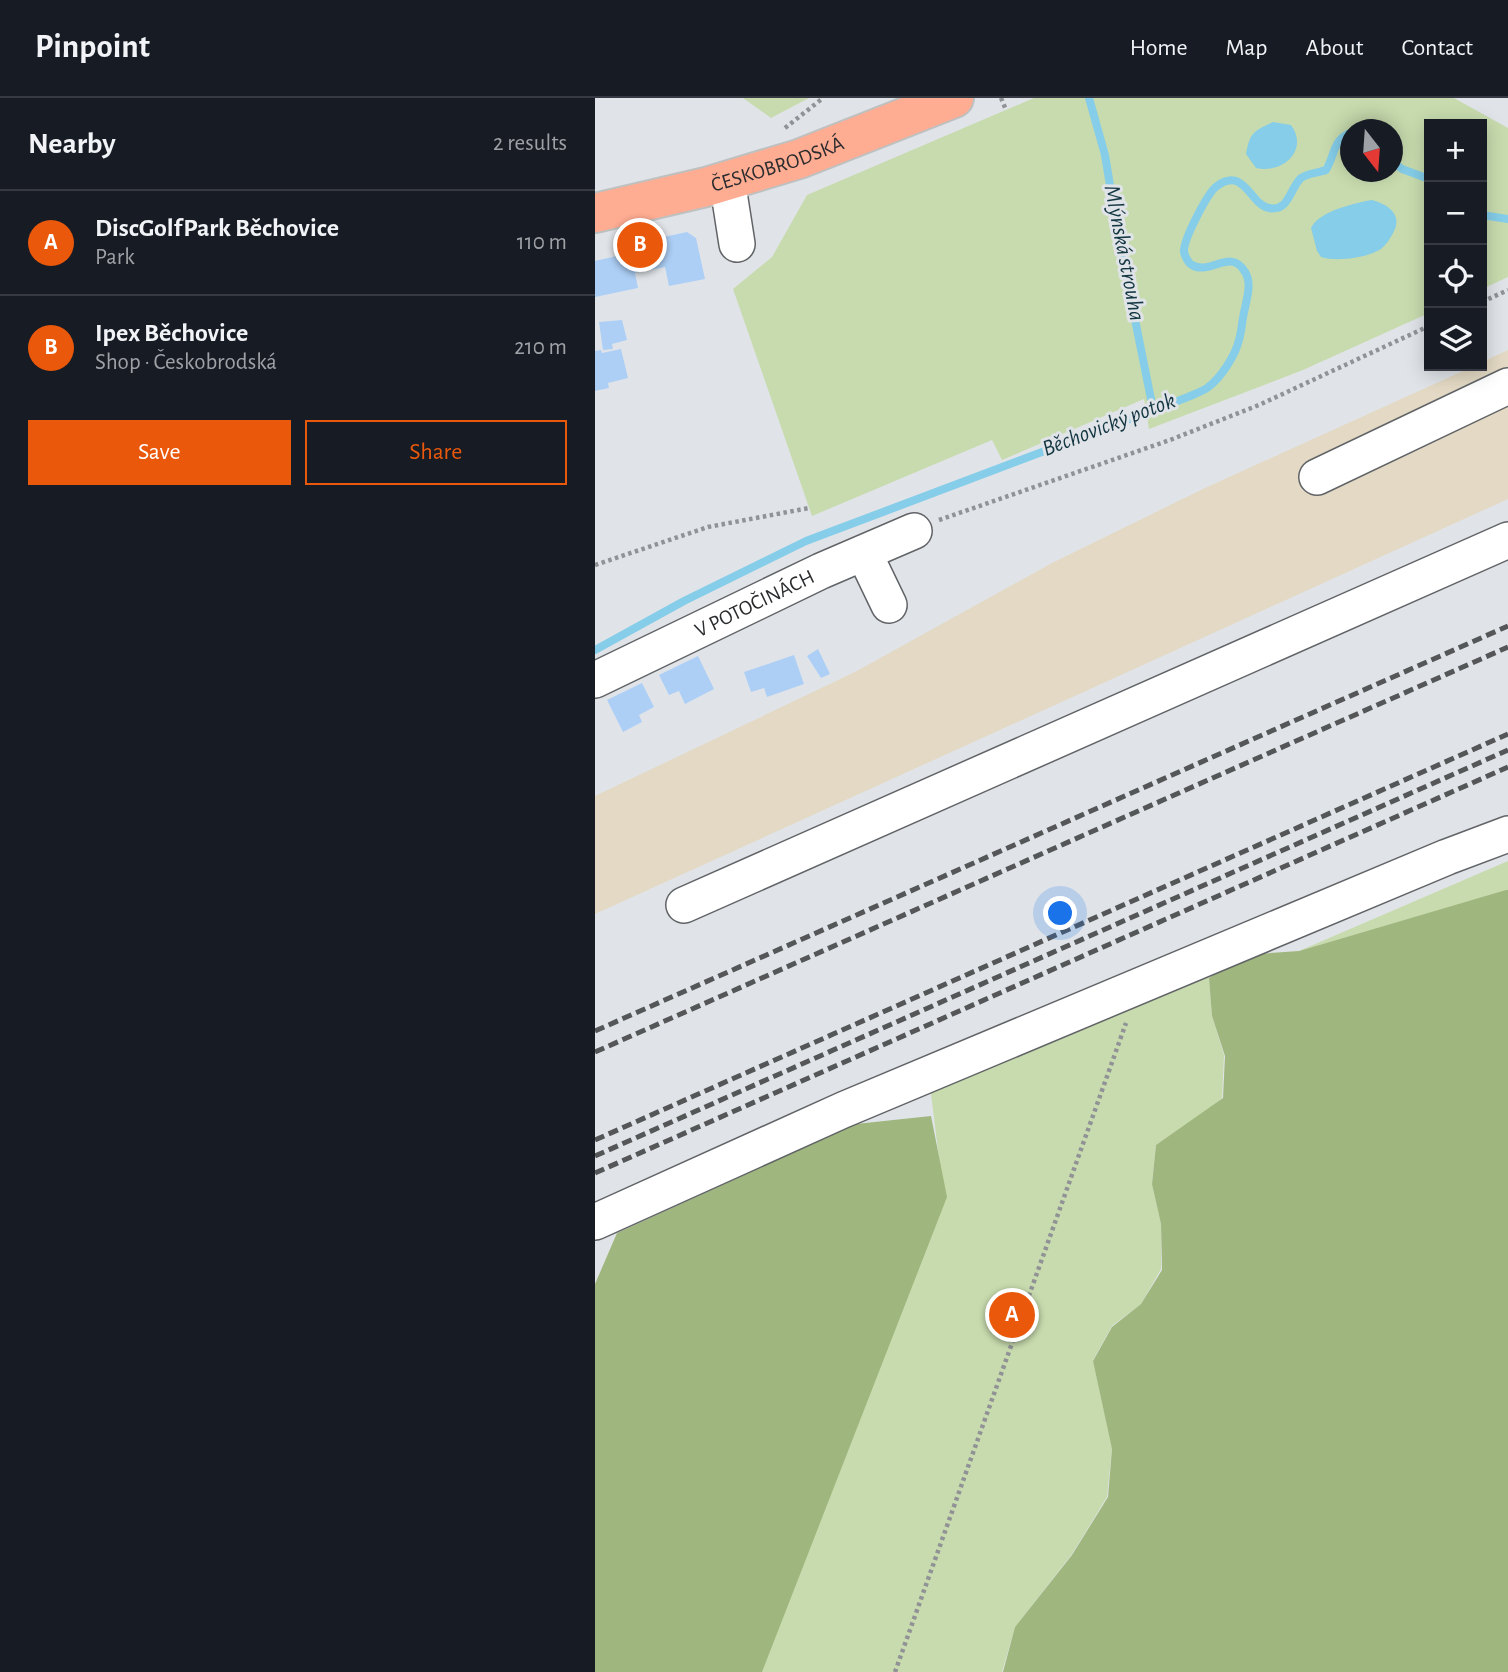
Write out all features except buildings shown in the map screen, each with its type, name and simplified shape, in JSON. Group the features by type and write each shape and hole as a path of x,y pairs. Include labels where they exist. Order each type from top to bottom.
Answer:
{"main road":[{"name":"ČESKOBRODSKÁ","path":"595,214 799,159 954,98"}],"street":[{"path":"727,180 737,244"},
{"path":"1317,477 1508,386"},
{"name":"V POTOČINÁCH","path":"595,680 821,571 915,531"},
{"path":"684,905 1508,540"},
{"path":"864,553 889,605"},
{"path":"595,1222 843,1110 1435,862 1508,834"}],"path":[{"path":"812,105 823,98"},
{"path":"1001,98 1006,110"},
{"path":"1487,300 1508,290"},
{"path":"915,531 957,513 1170,440 1259,405 1424,328"},
{"path":"595,565 708,527 809,508"},
{"path":"895,1672 1126,1023 1135,988"}],"shaded area":[{"path":"1508,350 1508,499 595,914 595,796 855,672 1052,563 1205,488 1463,371 1487,371 1487,360"}],"green space":[{"path":"743,98 809,98 771,118"},
{"path":"1034,98 1454,98 1508,128 1508,277 1487,287 1487,119 1424,119 1424,315 1303,370 1149,429 1144,399 1002,460 992,440 812,516 733,289 772,257 807,195"},
{"path":"1508,861 1508,890 1299,951"},
{"path":"1506,890 1508,1672 1003,1672 1015,1627 1072,1555 1108,1497 1112,1449 1093,1361 1112,1327 1141,1304 1162,1270 1161,1224 1152,1184 1156,1145 1223,1098 1225,1056 1212,1016 1209,978 1243,955 1299,951"},
{"path":"1208,964 1212,1016 1224,1055 1222,1098 1156,1145 1152,1183 1161,1224 1161,1269 1141,1304 1112,1326 1093,1360 1112,1448 1107,1497 1072,1554 1015,1627 1002,1672 758,1672 944,1198 930,1086"},
{"path":"931,1116 947,1197 762,1672 595,1672 595,1284 617,1233 856,1124"}],"water":[{"path":"1273,122 1291,125 1296,134 1295,151 1291,158 1276,167 1256,168 1246,154 1249,141 1257,130"},
{"path":"1372,200 1389,208 1396,217 1395,228 1384,246 1360,257 1321,257 1311,228 1315,222 1329,212"}],"waterway":[{"name":"Mlýnská strouha","path":"1089,98 1105,155 1153,409"},
{"name":"Běchovický potok","path":"595,650 684,601 806,541 1207,388 1222,373 1237,346 1249,285 1245,272 1233,262 1199,267 1187,259 1185,246 1202,206 1213,190 1226,181 1241,183 1262,205 1269,208 1281,206 1301,178 1326,170 1340,140"},
{"name":"Běchovický potok","path":"1403,169 1424,177"},
{"name":"Běchovický potok","path":"1487,216 1508,219"}],"railway":[{"path":"595,1031 1508,626"},
{"path":"595,1052 1508,647"},
{"path":"595,1140 1508,734"},
{"path":"595,1156 1508,750"},
{"path":"595,1173 1508,767"}],"place":[{"name":"Ipex Běchovice","path":"640,245"},
{"name":"DiscGolfPark Běchovice","path":"1012,1315"}]}
